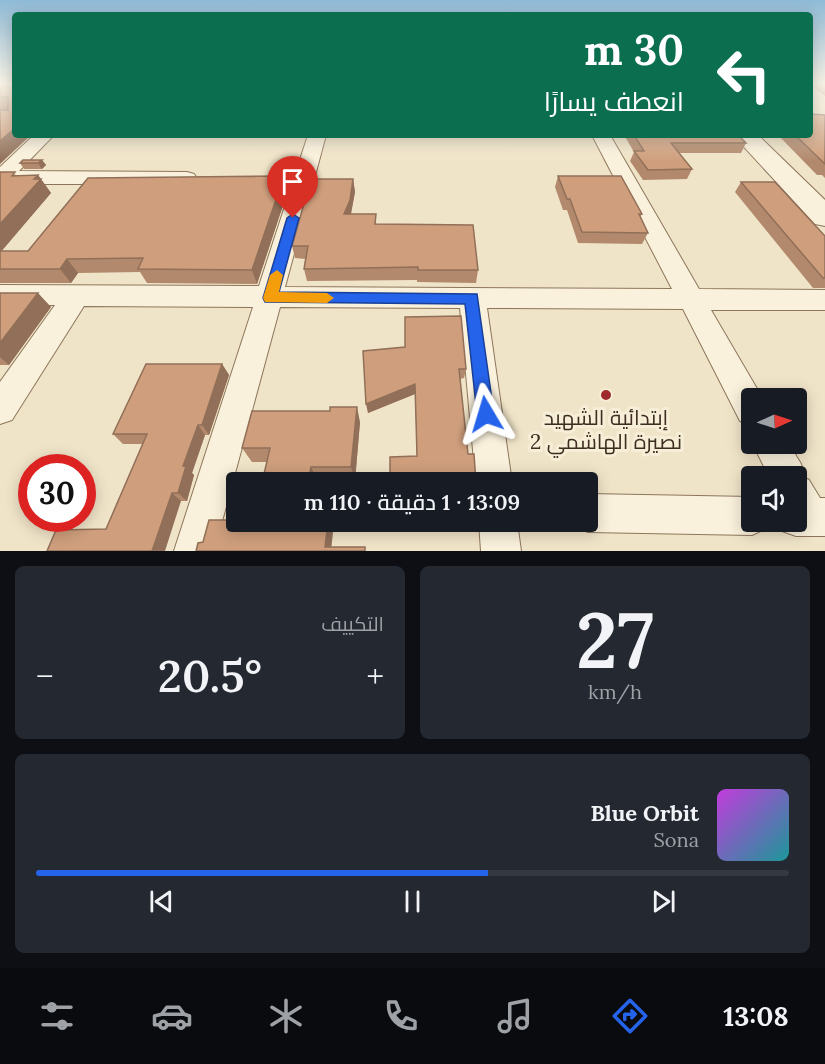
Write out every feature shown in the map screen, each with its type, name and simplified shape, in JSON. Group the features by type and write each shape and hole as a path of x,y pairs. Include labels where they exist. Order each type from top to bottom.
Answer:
{"street":[{"path":"0,178 42,138"},
{"path":"194,551 270,298 293,178 315,138"},
{"path":"604,138 741,390"},
{"path":"748,138 825,217"},
{"path":"0,178 211,178"},
{"path":"0,295 825,300"},
{"path":"0,409 76,296"},
{"path":"472,298 493,472"},
{"path":"598,513 741,516"},
{"path":"499,532 501,551"}],"building":[{"path":"0,110 12,110 12,131 0,141"},
{"path":"813,114 825,115 825,164 798,138 813,138"},
{"path":"636,138 741,138 746,143 671,143 692,169 648,170 634,151 644,151"},
{"path":"23,160 42,160 38,163 20,163"},
{"path":"0,172 15,172 12,176 38,175 34,179 41,179 0,224"},
{"path":"284,176 252,270 138,269 143,258 67,259 60,269 0,269 0,251 28,251 88,178"},
{"path":"558,176 621,176 642,214 639,214 648,233 582,232 570,199 567,199"},
{"path":"311,179 353,179 350,200 344,214 376,214 375,224 473,225 478,270 418,270 418,267 304,269 308,246 292,246"},
{"path":"741,182 775,182 825,236 825,278 823,278"},
{"path":"0,293 38,293 0,343"},
{"path":"461,316 466,369 459,369 468,454 474,454 475,472 390,472 390,457 417,456 415,384 366,404 363,351 405,347 405,317"},
{"path":"146,364 222,364 202,425 198,425 183,466 186,466 178,493 172,493 152,551 47,551 55,532 96,532 96,529 106,529 147,434 113,434"},
{"path":"330,407 357,407 351,467 311,467 310,472 265,472 270,448 242,448 252,411 330,411"},
{"path":"209,520 226,520 226,532 327,532 325,547 365,547 365,551 196,551 198,543 203,542"}],"slow traffic":[{"path":"277,275 270,298 327,298"}],"place":[{"name":"إبتدائية الشهيد نصيرة الهاشمي 2","path":"606,395"}],"route":[{"path":"293,218 270,298 472,298 486,414"}]}
